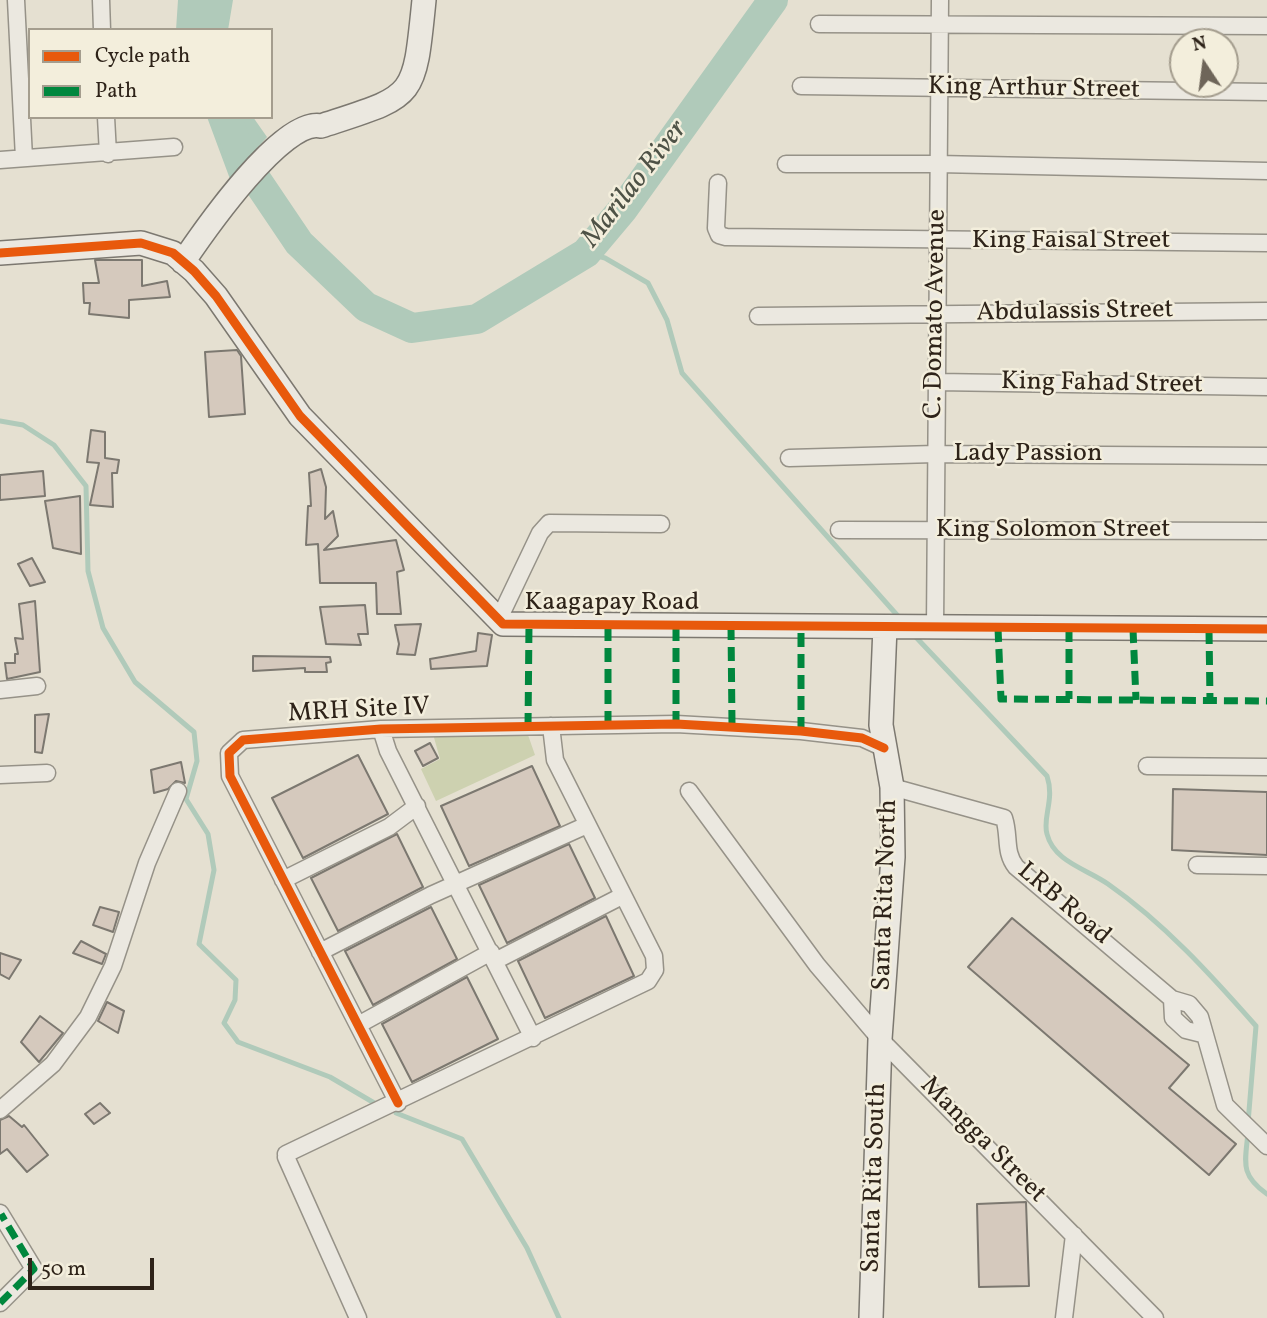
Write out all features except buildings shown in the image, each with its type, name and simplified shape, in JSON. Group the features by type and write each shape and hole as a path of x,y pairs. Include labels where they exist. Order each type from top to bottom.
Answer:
{"street":[{"path":"16,0 24,158"},
{"path":"101,0 102,28"},
{"path":"183,262 228,198 277,146 298,134 311,134 321,126 397,99 411,84 417,67 425,0"},
{"name":"C. Domato Avenue","path":"935,627 940,0"},
{"path":"819,24 940,22 1267,26"},
{"name":"King Arthur Street","path":"801,86 940,90 1267,92"},
{"path":"106,119 108,154"},
{"path":"0,160 174,147"},
{"path":"786,164 938,164 1267,171"},
{"name":"King Faisal Street","path":"718,183 716,228 719,235 938,241 1267,243"},
{"name":"Kaagapay Road","path":"0,253 141,243 163,249 183,262 216,296 300,416 498,621 509,625 1267,629"},
{"name":"Abdulassis Street","path":"758,316 1267,312"},
{"name":"King Fahad Street","path":"937,382 1267,387"},
{"name":"Lady Passion","path":"789,458 935,454 1267,456"},
{"path":"498,621 540,533 549,523 661,524"},
{"name":"King Solomon Street","path":"839,530 1267,531"},
{"name":"Santa Rita North","path":"880,1039 893,857 891,787 881,725 885,627"},
{"path":"0,690 37,686"},
{"name":"MRH Site IV","path":"398,1103 230,776 229,753 243,740 381,729 732,725 862,738 884,748"},
{"path":"358,1318 286,1156 648,981 655,970 653,956 555,760 551,726"},
{"path":"381,729 388,751 533,1038"},
{"path":"1147,766 1267,767"},
{"path":"0,775 47,773"},
{"name":"LRB Road","path":"891,787 1004,818 1008,857 1016,867 1172,999 1174,1018 1186,1030 1202,1034 1211,1050 1225,1105 1241,1124 1261,1141"},
{"name":"Mangga Street","path":"689,790 817,965 880,1039 1155,1318"},
{"path":"0,1110 53,1064 89,1017 113,966 147,863 178,791"},
{"path":"283,880 389,827 417,807"},
{"path":"320,951 587,825"},
{"path":"1197,865 1267,866"},
{"path":"358,1025 493,956 622,896"},
{"name":"Santa Rita South","path":"870,1318 880,1039"},
{"path":"0,1303 34,1269 1,1213"},
{"path":"1064,1318 1074,1235"}],"shaded area":[{"path":"178,0 233,0 228,28 176,28"},
{"path":"208,119 254,119 267,137 230,179"},
{"path":"527,732 535,755 436,801 421,769 440,759 433,734"}],"waterway":[{"name":"Marilao River","path":"227,119 243,160 299,243 366,307 412,328 477,319 586,253 623,209 773,0"},
{"path":"586,253 605,258 648,283 667,320 682,373 897,615"},
{"path":"0,421 23,425 54,445 86,486 88,571 103,628 135,682 194,732 197,761 186,799 208,834 214,870 199,944 236,980 235,1000 224,1023 238,1042 330,1077 376,1104"},
{"path":"912,633 1047,776 1050,793 1046,828 1051,844 1057,852 1072,864 1108,884 1148,915 1204,969 1256,1026 1248,1123"},
{"path":"396,1113 462,1139 527,1248 559,1318"},
{"path":"1248,1133 1246,1168 1252,1181 1267,1194"}],"marked path":[{"path":"528,727 529,624"},
{"path":"608,625 608,725"},
{"path":"731,626 732,725"},
{"path":"801,626 801,731"},
{"path":"676,627 676,724"},
{"path":"998,628 1001,699 1267,701"},
{"path":"1069,628 1069,699"},
{"path":"1133,629 1136,700"},
{"path":"1209,630 1210,700"},
{"path":"0,1303 34,1269 1,1214"}],"cycle path":[{"path":"0,253 141,243 173,253 194,271 216,296 300,416 503,624 1267,629"},
{"path":"398,1103 230,776 229,753 243,740 381,729 676,724 801,731 862,738 884,748"}]}
